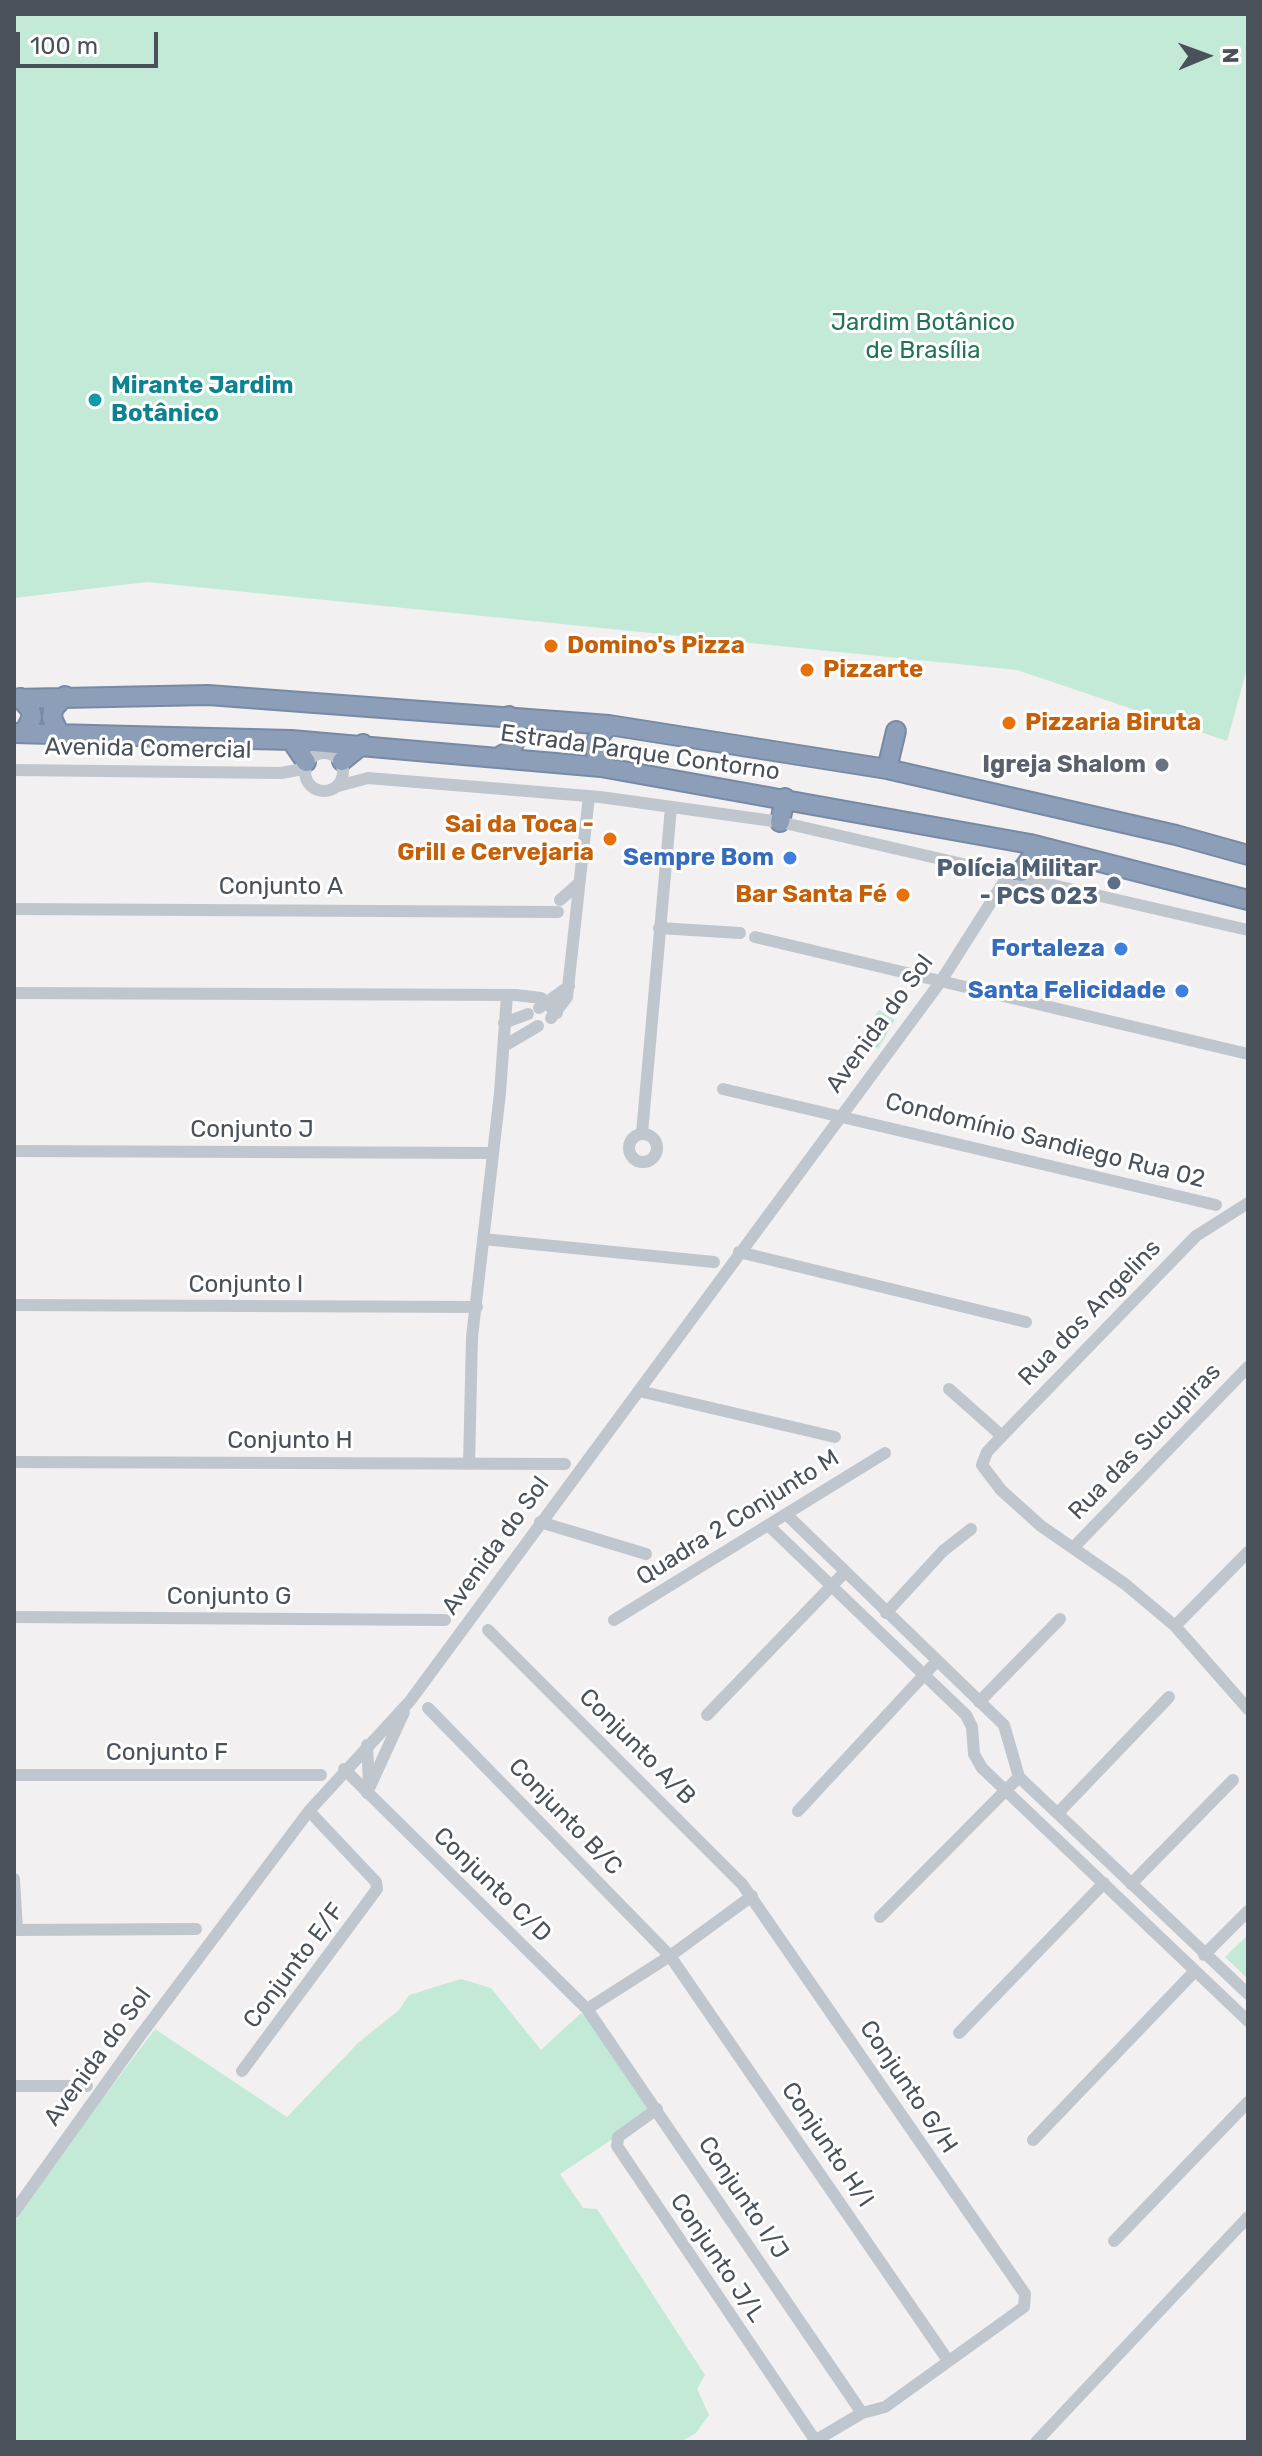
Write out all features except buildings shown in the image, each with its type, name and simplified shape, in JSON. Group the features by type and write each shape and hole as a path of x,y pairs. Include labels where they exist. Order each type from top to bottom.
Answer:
{"highway":[{"name":"Estrada Parque Contorno","path":"17,698 208,695 609,725 887,769 1176,835 1248,855"},
{"path":"59,733 52,718 53,709 65,696"},
{"path":"17,698 30,709 32,717 19,733"},
{"path":"502,755 511,750 516,739 517,731 509,716"},
{"path":"601,767 595,748 597,739 609,725"},
{"path":"887,769 896,731"},
{"name":"Estrada Parque Contorno","path":"19,733 363,744 502,755 601,767 1013,841 1248,900"},
{"path":"291,740 305,771"},
{"path":"343,773 363,744"},
{"path":"780,822 785,798"},
{"path":"1013,841 1017,850 1014,876"},
{"path":"1014,876 1033,855 1049,849"}],"street":[{"name":"Avenida Comercial","path":"14,770 281,773 305,771 327,755 343,773 368,778 589,796 780,822 1248,930"},
{"name":"Avenida Comercial","path":"305,771 318,788 343,773 368,778"},
{"path":"504,1023 545,1011 569,986 561,909 578,884 589,796"},
{"path":"642,1133 671,807"},
{"name":"Avenida do Sol","path":"14,2212 140,2036 309,1811 344,1769 410,1701 941,981 997,894 1014,876"},
{"path":"561,909 578,884"},
{"name":"Conjunto A","path":"14,909 561,909"},
{"path":"659,928 740,933"},
{"path":"755,937 1248,1054"},
{"path":"14,993 507,995 545,1011"},
{"path":"473,1464 475,1325 507,995"},
{"path":"504,1046 538,1026"},
{"name":"Condomínio Sandiego Rua 02","path":"723,1089 1216,1205"},
{"name":"Conjunto J","path":"14,1151 491,1153"},
{"name":"Rua dos Angelins","path":"1073,1548 1041,1526 984,1470 984,1458 1196,1236 1248,1203"},
{"path":"483,1239 714,1262"},
{"path":"739,1252 1026,1322"},
{"name":"Conjunto I","path":"14,1305 477,1307"},
{"name":"Rua das Sucupiras","path":"1073,1548 1248,1367"},
{"path":"949,1389 1002,1436"},
{"path":"639,1391 835,1437"},
{"name":"Quadra 2 Conjunto M","path":"614,1620 885,1453"},
{"name":"Conjunto H","path":"14,1462 565,1464"},
{"path":"786,1514 1004,1725 1019,1777 1248,1994"},
{"path":"540,1522 646,1554"},
{"path":"768,1525 970,1720 976,1761 1248,2021"},
{"path":"886,1613 943,1551 971,1529"},
{"path":"1073,1548 1125,1584 1175,1626 1248,1709"},
{"path":"1175,1626 1248,1552"},
{"path":"707,1715 845,1572"},
{"name":"Conjunto G","path":"14,1617 445,1620"},
{"path":"979,1702 1060,1619"},
{"name":"Conjunto A/B","path":"488,1630 730,1870 752,1896"},
{"path":"798,1811 937,1661"},
{"path":"1058,1813 1169,1697"},
{"path":"368,1789 410,1701"},
{"name":"Conjunto B/C","path":"428,1708 670,1956"},
{"path":"368,1789 371,1741 383,1745 385,1753"},
{"name":"Conjunto C/D","path":"344,1769 368,1789 587,2009"},
{"name":"Conjunto F","path":"14,1775 321,1775"},
{"path":"880,1917 1019,1777"},
{"path":"1131,1884 1233,1780"},
{"name":"Conjunto E/F","path":"242,2071 376,1892 377,1885 309,1811"},
{"path":"1077,1858 1090,1844"},
{"path":"14,1879 15,1930 196,1929"},
{"path":"959,2033 1104,1883"},
{"path":"587,2009 670,1956 752,1896"},
{"name":"Conjunto G/H","path":"752,1896 1025,2294 1024,2307 947,2359"},
{"path":"1204,1955 1248,1911"},
{"path":"1158,1935 1171,1923"},
{"name":"Conjunto H/I","path":"670,1956 947,2359"},
{"path":"1033,2140 1195,1971"},
{"name":"Conjunto I/J","path":"587,2009 862,2413"},
{"path":"14,2086 87,2086"},
{"path":"1114,2241 1248,2102"},
{"name":"Conjunto J/L","path":"657,2109 618,2137 617,2146 814,2441"},
{"path":"1037,2441 1248,2217"},
{"path":"814,2441 862,2413 885,2407 947,2359"}],"green space":[{"name":"Jardim Botânico de Brasília","path":"14,14 1248,14 1248,665 1227,741 1017,670 147,582 14,598"},
{"path":"879,1010 895,1020 878,1049 861,1039"},
{"path":"1248,1935 1248,1979 1225,1957"},
{"path":"461,1979 491,1988 541,2050 581,2013 593,2023 650,2105 644,2118 560,2174 583,2208 597,2209 705,2375 697,2389 709,2415 696,2433 680,2442 14,2442 14,2216 155,2029 287,2117 358,2043 399,2010 409,1995"}],"place":[{"name":"Mirante Jardim Botânico","path":"95,400"},
{"name":"Domino's Pizza","path":"551,646"},
{"name":"Pizzarte","path":"807,670"},
{"name":"Pizzaria Biruta","path":"1009,723"},
{"name":"Igreja Shalom","path":"1162,765"},
{"name":"Sai da Toca - Grill e Cervejaria","path":"610,839"},
{"name":"Sempre Bom","path":"790,858"},
{"name":"Polícia Militar - PCS 023","path":"1114,883"},
{"name":"Bar Santa Fé","path":"903,895"},
{"name":"Fortaleza","path":"1121,949"},
{"name":"Santa Felicidade","path":"1182,991"}]}
